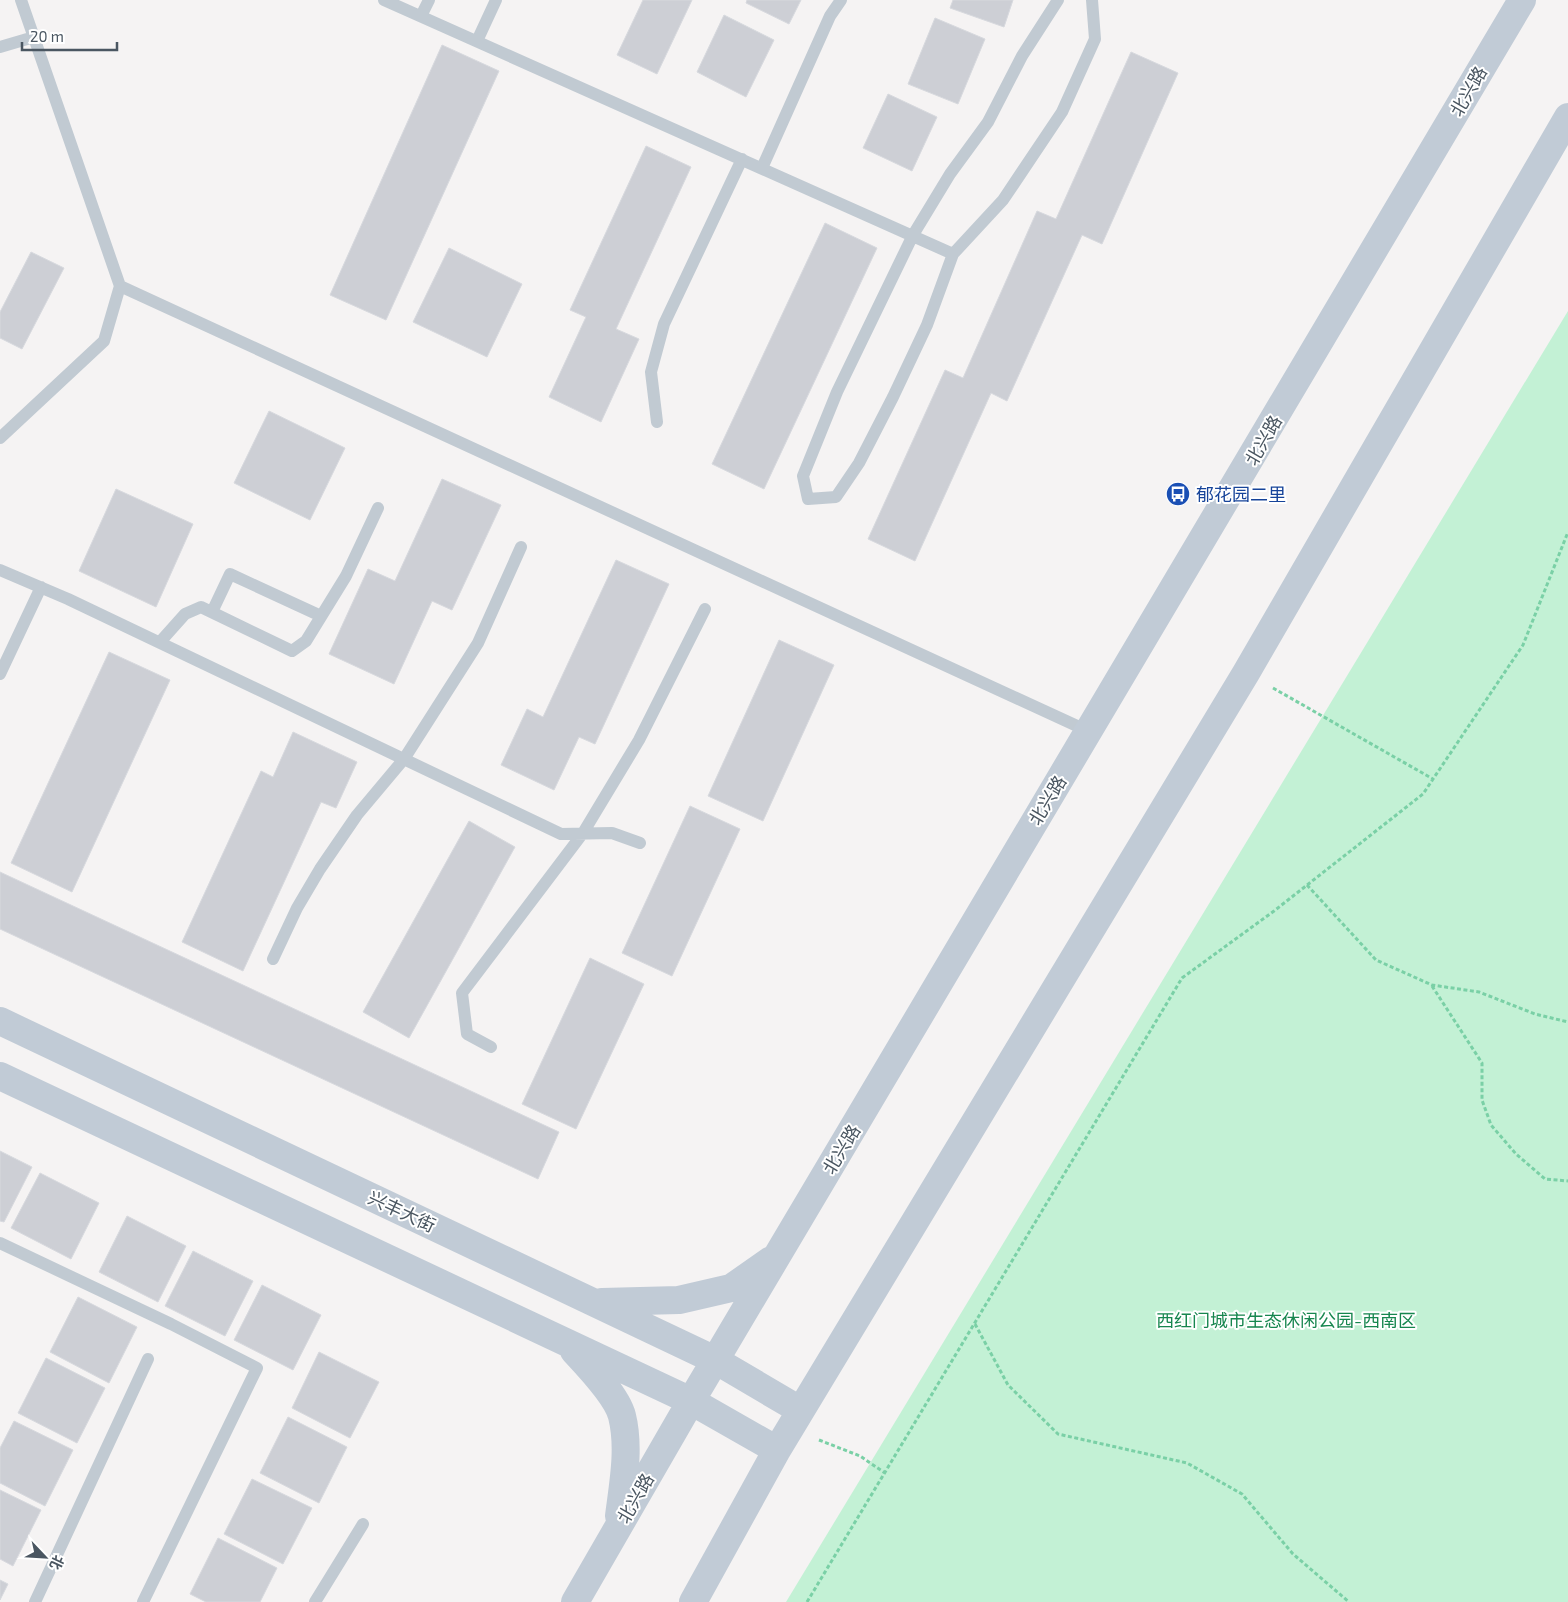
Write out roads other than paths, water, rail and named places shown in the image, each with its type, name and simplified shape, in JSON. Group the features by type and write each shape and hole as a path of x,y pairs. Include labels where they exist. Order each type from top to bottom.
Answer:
{"main road":[{"name":"北兴路","path":"575,1602 691,1401 1088,730 1224,506 1509,12 1522,0"},
{"path":"693,1602 789,1430 1246,673 1568,117"},
{"name":"兴丰大街","path":"0,1020 716,1360 789,1430"},
{"path":"0,1076 691,1401 789,1430"},
{"path":"592,1302 679,1300 731,1288 778,1254"},
{"path":"567,1342 602,1382 622,1415 626,1456 618,1528"}],"lane":[{"path":"0,438 104,341 120,286 21,0"},
{"path":"384,0 953,254"},
{"path":"421,16 428,0"},
{"path":"477,41 496,0"},
{"path":"762,168 830,16 841,0"},
{"path":"1058,0 1022,56 988,122 950,174 913,235 836,392 803,476 808,498 836,497 859,463 927,325 953,254 1003,200 1062,112 1094,39 1092,0"},
{"path":"0,48 34,37"},
{"path":"657,422 651,372 664,324 742,159"},
{"path":"120,286 1088,730"},
{"path":"160,642 185,614 201,607 292,651 306,641 346,576 378,508"},
{"path":"273,959 297,908 320,869 357,815 404,759 478,643 521,547"},
{"path":"0,570 160,642 561,834 612,833 640,843"},
{"path":"212,612 230,574 321,616"},
{"path":"0,674 41,587"},
{"path":"491,1047 467,1034 462,994 583,834 639,740 705,609"},
{"path":"1,1246 171,1324 256,1368 143,1602"},
{"path":"35,1602 148,1359"},
{"path":"315,1602 363,1524"}],"place":[{"name":"郁花园二里","path":"1178,494"}],"park label":[{"name":"西红门城市生态休闲公园-西南区","path":"1286,1320"}]}
